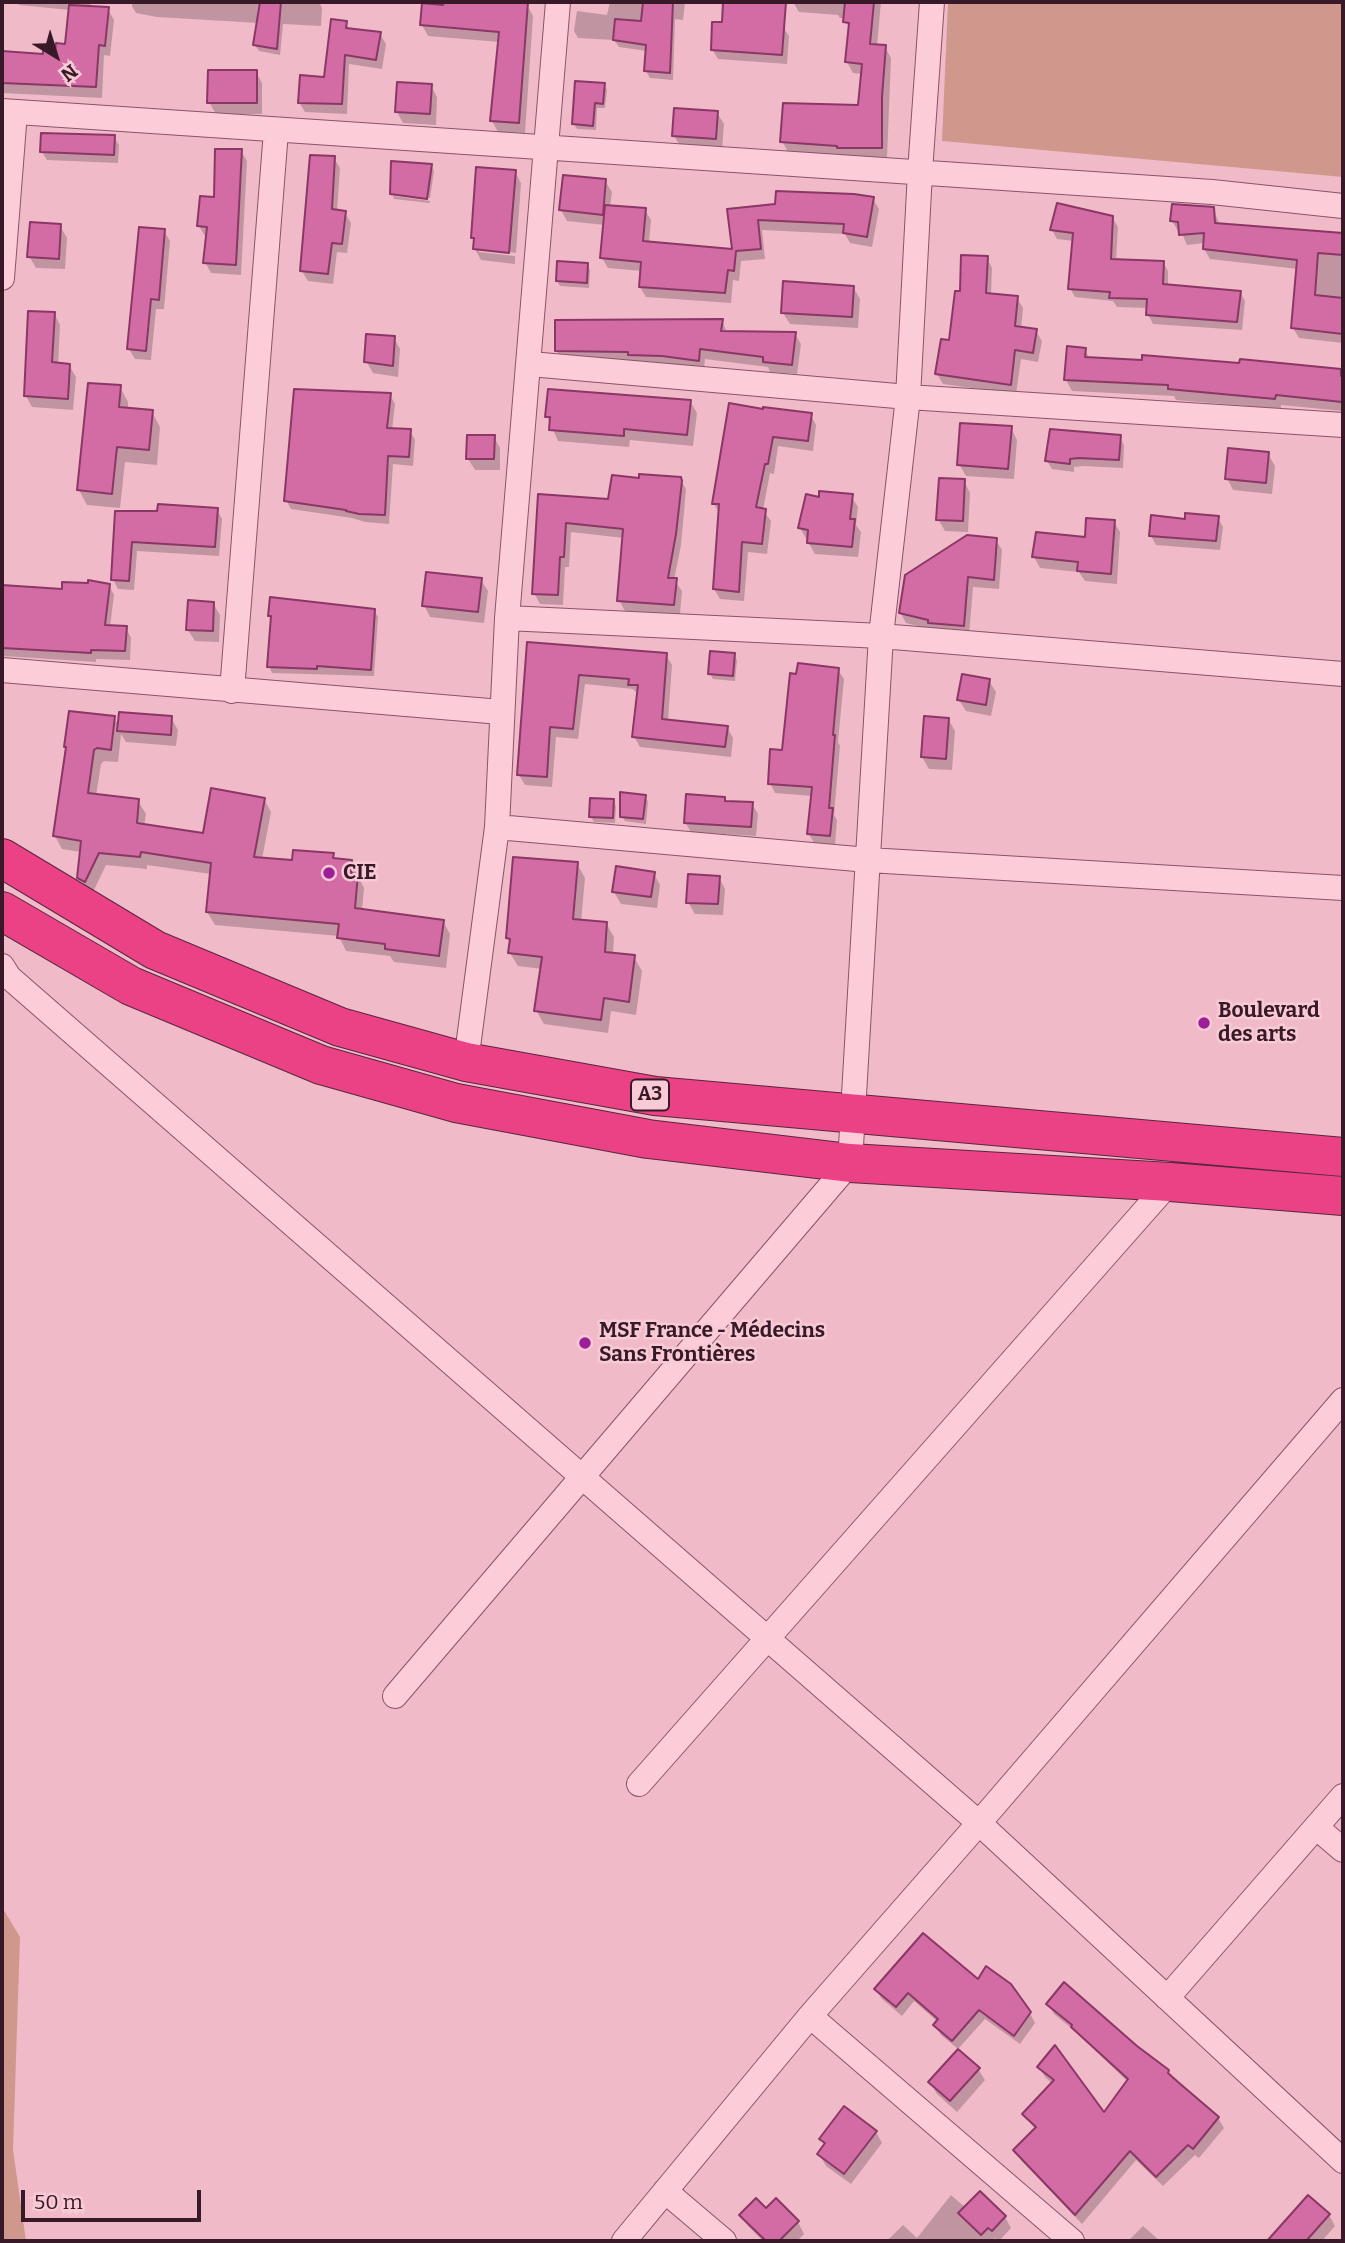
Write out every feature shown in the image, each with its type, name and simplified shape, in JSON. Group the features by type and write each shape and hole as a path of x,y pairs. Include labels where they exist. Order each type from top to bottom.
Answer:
{"highway":[{"name":"A3","path":"2,858 155,950 341,1027 466,1062 655,1096 1343,1157"},
{"name":"A3","path":"2,911 131,986 321,1065 456,1103 648,1139 850,1163 1170,1182 1343,1196"}],"street":[{"path":"466,1062 497,827 507,618 558,2"},
{"path":"395,1696 850,1163 881,636 908,397 932,2"},
{"path":"2,278 8,111 1212,192 1343,206"},
{"path":"232,691 276,131"},
{"path":"530,363 908,397 1343,425"},
{"path":"507,618 881,636 1343,674"},
{"path":"2,670 501,712"},
{"path":"497,827 868,860 1343,888"},
{"path":"2,966 19,986 979,1823 1343,2161"},
{"path":"639,1784 1170,1182"},
{"path":"624,2241 810,2015 1343,1400"},
{"path":"1167,1998 1343,1796"},
{"path":"1316,1827 1343,1850"},
{"path":"810,2015 1072,2241"},
{"path":"665,2191 724,2241"}],"shaded area":[{"path":"948,2 1343,2 1343,177 942,141"},
{"path":"2,1907 20,1937 13,2150 26,2241 2,2241"}],"building":[{"path":"260,2 281,2 277,49 253,45"},
{"path":"444,2 528,2 519,123 490,121 499,32 420,25 422,3 443,5"},
{"path":"643,2 673,2 670,73 644,71 646,45 613,40 615,19 641,21"},
{"path":"723,2 786,2 782,55 711,50 712,22 722,22"},
{"path":"845,2 874,2 870,44 886,45 882,148 837,148 780,142 783,103 858,105 862,64 845,62 849,23 843,22"},
{"path":"69,5 109,7 105,46 99,45 96,87 2,83 2,51 43,54 43,51 55,51 56,43 65,44"},
{"path":"331,19 347,21 346,28 381,32 376,60 345,55 342,104 298,103 300,75 324,77"},
{"path":"208,70 257,70 257,103 207,103"},
{"path":"575,81 605,83 603,104 595,103 593,126 572,124"},
{"path":"397,82 432,84 430,114 395,112"},
{"path":"674,108 718,111 716,139 672,136"},
{"path":"41,133 115,135 114,155 40,152"},
{"path":"215,149 242,149 236,265 203,263 207,227 197,226 200,196 214,197"},
{"path":"310,155 335,156 332,209 346,211 342,244 332,243 328,274 300,271"},
{"path":"391,161 432,164 427,199 390,194"},
{"path":"476,167 516,170 509,253 473,249 474,238 471,238"},
{"path":"563,175 606,179 603,215 559,210"},
{"path":"776,191 874,197 867,237 843,233 844,224 758,220 761,249 736,251 734,271 728,270 725,293 639,287 641,262 600,258 605,205 646,208 643,241 732,249 727,209 775,204"},
{"path":"1057,203 1113,216 1111,259 1164,261 1163,284 1241,291 1237,322 1146,315 1147,299 1109,298 1110,292 1068,289 1073,233 1050,230"},
{"path":"1172,204 1214,207 1215,223 1343,233 1343,255 1318,253 1315,295 1343,298 1343,334 1291,328 1297,260 1203,249 1204,233 1179,235 1178,222 1170,221"},
{"path":"30,222 61,224 59,259 27,257"},
{"path":"139,227 165,229 159,300 151,299 146,351 127,349"},
{"path":"961,255 988,256 986,293 1018,296 1015,326 1037,329 1033,353 1015,350 1011,385 935,374 941,339 949,340 955,291 960,291"},
{"path":"557,261 588,263 587,283 556,281"},
{"path":"783,281 854,286 852,317 781,313"},
{"path":"28,311 55,312 52,362 70,364 68,399 24,396"},
{"path":"723,319 721,331 796,332 792,365 763,362 763,357 700,349 699,361 628,355 628,352 555,351 555,320"},
{"path":"366,334 395,336 393,366 364,362"},
{"path":"1067,346 1086,348 1085,357 1142,360 1142,355 1239,363 1240,359 1341,369 1342,402 1168,389 1168,385 1064,380"},
{"path":"88,383 121,385 119,407 153,410 149,450 117,447 112,494 77,490"},
{"path":"294,389 391,393 387,428 411,429 409,457 388,456 385,515 359,514 284,501"},
{"path":"548,389 691,400 687,435 624,429 624,436 549,430 550,417 545,417"},
{"path":"729,403 812,413 808,441 773,437 756,507 766,509 762,544 742,542 739,592 713,589 719,504 712,504"},
{"path":"960,423 1012,426 1008,469 957,465"},
{"path":"1050,429 1121,435 1119,460 1078,458 1070,459 1070,464 1045,461"},
{"path":"467,435 495,435 494,459 466,459"},
{"path":"1228,448 1269,452 1266,483 1225,479"},
{"path":"639,474 681,477 676,534 668,578 677,578 674,605 617,601 623,529 566,523 564,557 560,557 558,595 532,594 538,494 608,499 612,475 639,478"},
{"path":"939,478 965,479 963,521 936,520"},
{"path":"819,491 853,494 850,519 855,519 852,547 807,543 808,530 798,528 806,494 819,497"},
{"path":"158,504 218,508 215,547 132,542 129,581 111,580 115,511 157,511"},
{"path":"1185,513 1219,516 1216,541 1149,536 1151,515 1185,519"},
{"path":"1086,518 1115,520 1111,574 1077,571 1078,562 1032,557 1036,532 1085,537"},
{"path":"967,535 997,538 994,580 968,577 964,626 928,623 928,620 899,613 905,575"},
{"path":"426,572 482,578 478,612 422,606"},
{"path":"88,580 110,584 105,625 127,626 125,651 91,650 91,653 2,648 2,585 62,589 62,582 88,583"},
{"path":"270,597 375,609 371,670 317,666 317,669 267,667"},
{"path":"188,600 214,602 213,631 186,630"},
{"path":"527,642 667,653 662,719 728,726 725,747 632,737 638,685 628,685 629,679 579,675 573,729 550,727 547,777 517,775"},
{"path":"710,651 735,653 733,676 708,674"},
{"path":"798,663 839,668 829,808 833,808 830,836 807,834 812,787 768,784 770,749 782,750 790,673 796,674"},
{"path":"962,674 990,679 986,705 957,700"},
{"path":"69,711 115,716 111,750 94,750 88,793 139,799 137,823 203,833 211,788 265,798 254,857 292,860 293,850 334,853 333,858 352,860 351,873 358,874 355,908 444,920 439,956 385,949 385,944 337,938 339,924 206,912 211,863 141,852 140,857 99,853 85,882 77,878 81,841 53,836"},
{"path":"119,712 172,716 171,735 117,731"},
{"path":"924,716 949,718 946,759 921,757"},
{"path":"620,792 646,795 643,819 620,817"},
{"path":"686,794 725,797 725,801 753,802 751,827 684,823"},
{"path":"590,798 614,799 613,818 589,817"},
{"path":"513,857 578,862 573,919 607,922 605,952 635,955 629,1002 604,998 601,1020 534,1011 542,957 508,953 510,939 506,938"},
{"path":"616,866 655,872 651,897 612,892"},
{"path":"688,874 720,876 718,904 686,903"},
{"path":"923,1933 978,1979 986,1966 1011,1984 1031,2012 1014,2036 979,2010 952,2041 933,2025 938,2019 908,1993 896,2007 874,1989"},
{"path":"1064,1982 1137,2046 1169,2070 1168,2073 1219,2117 1193,2149 1188,2145 1156,2177 1130,2151 1075,2215 1013,2150 1036,2127 1022,2114 1054,2080 1037,2067 1055,2045 1104,2112 1128,2079 1046,2004"},
{"path":"958,2049 980,2068 950,2101 928,2082"},
{"path":"844,2106 877,2131 844,2174 817,2154 825,2143 819,2139"},
{"path":"980,2191 1006,2216 992,2231 988,2228 981,2235 958,2213"},
{"path":"1308,2195 1330,2214 1306,2241 1267,2241"},
{"path":"756,2198 766,2208 776,2198 799,2221 779,2241 766,2241 739,2215"}],"place":[{"name":"CIE","path":"329,873"},
{"name":"Boulevard des arts","path":"1204,1023"},
{"name":"MSF France - Médecins Sans Frontières","path":"585,1343"}]}
